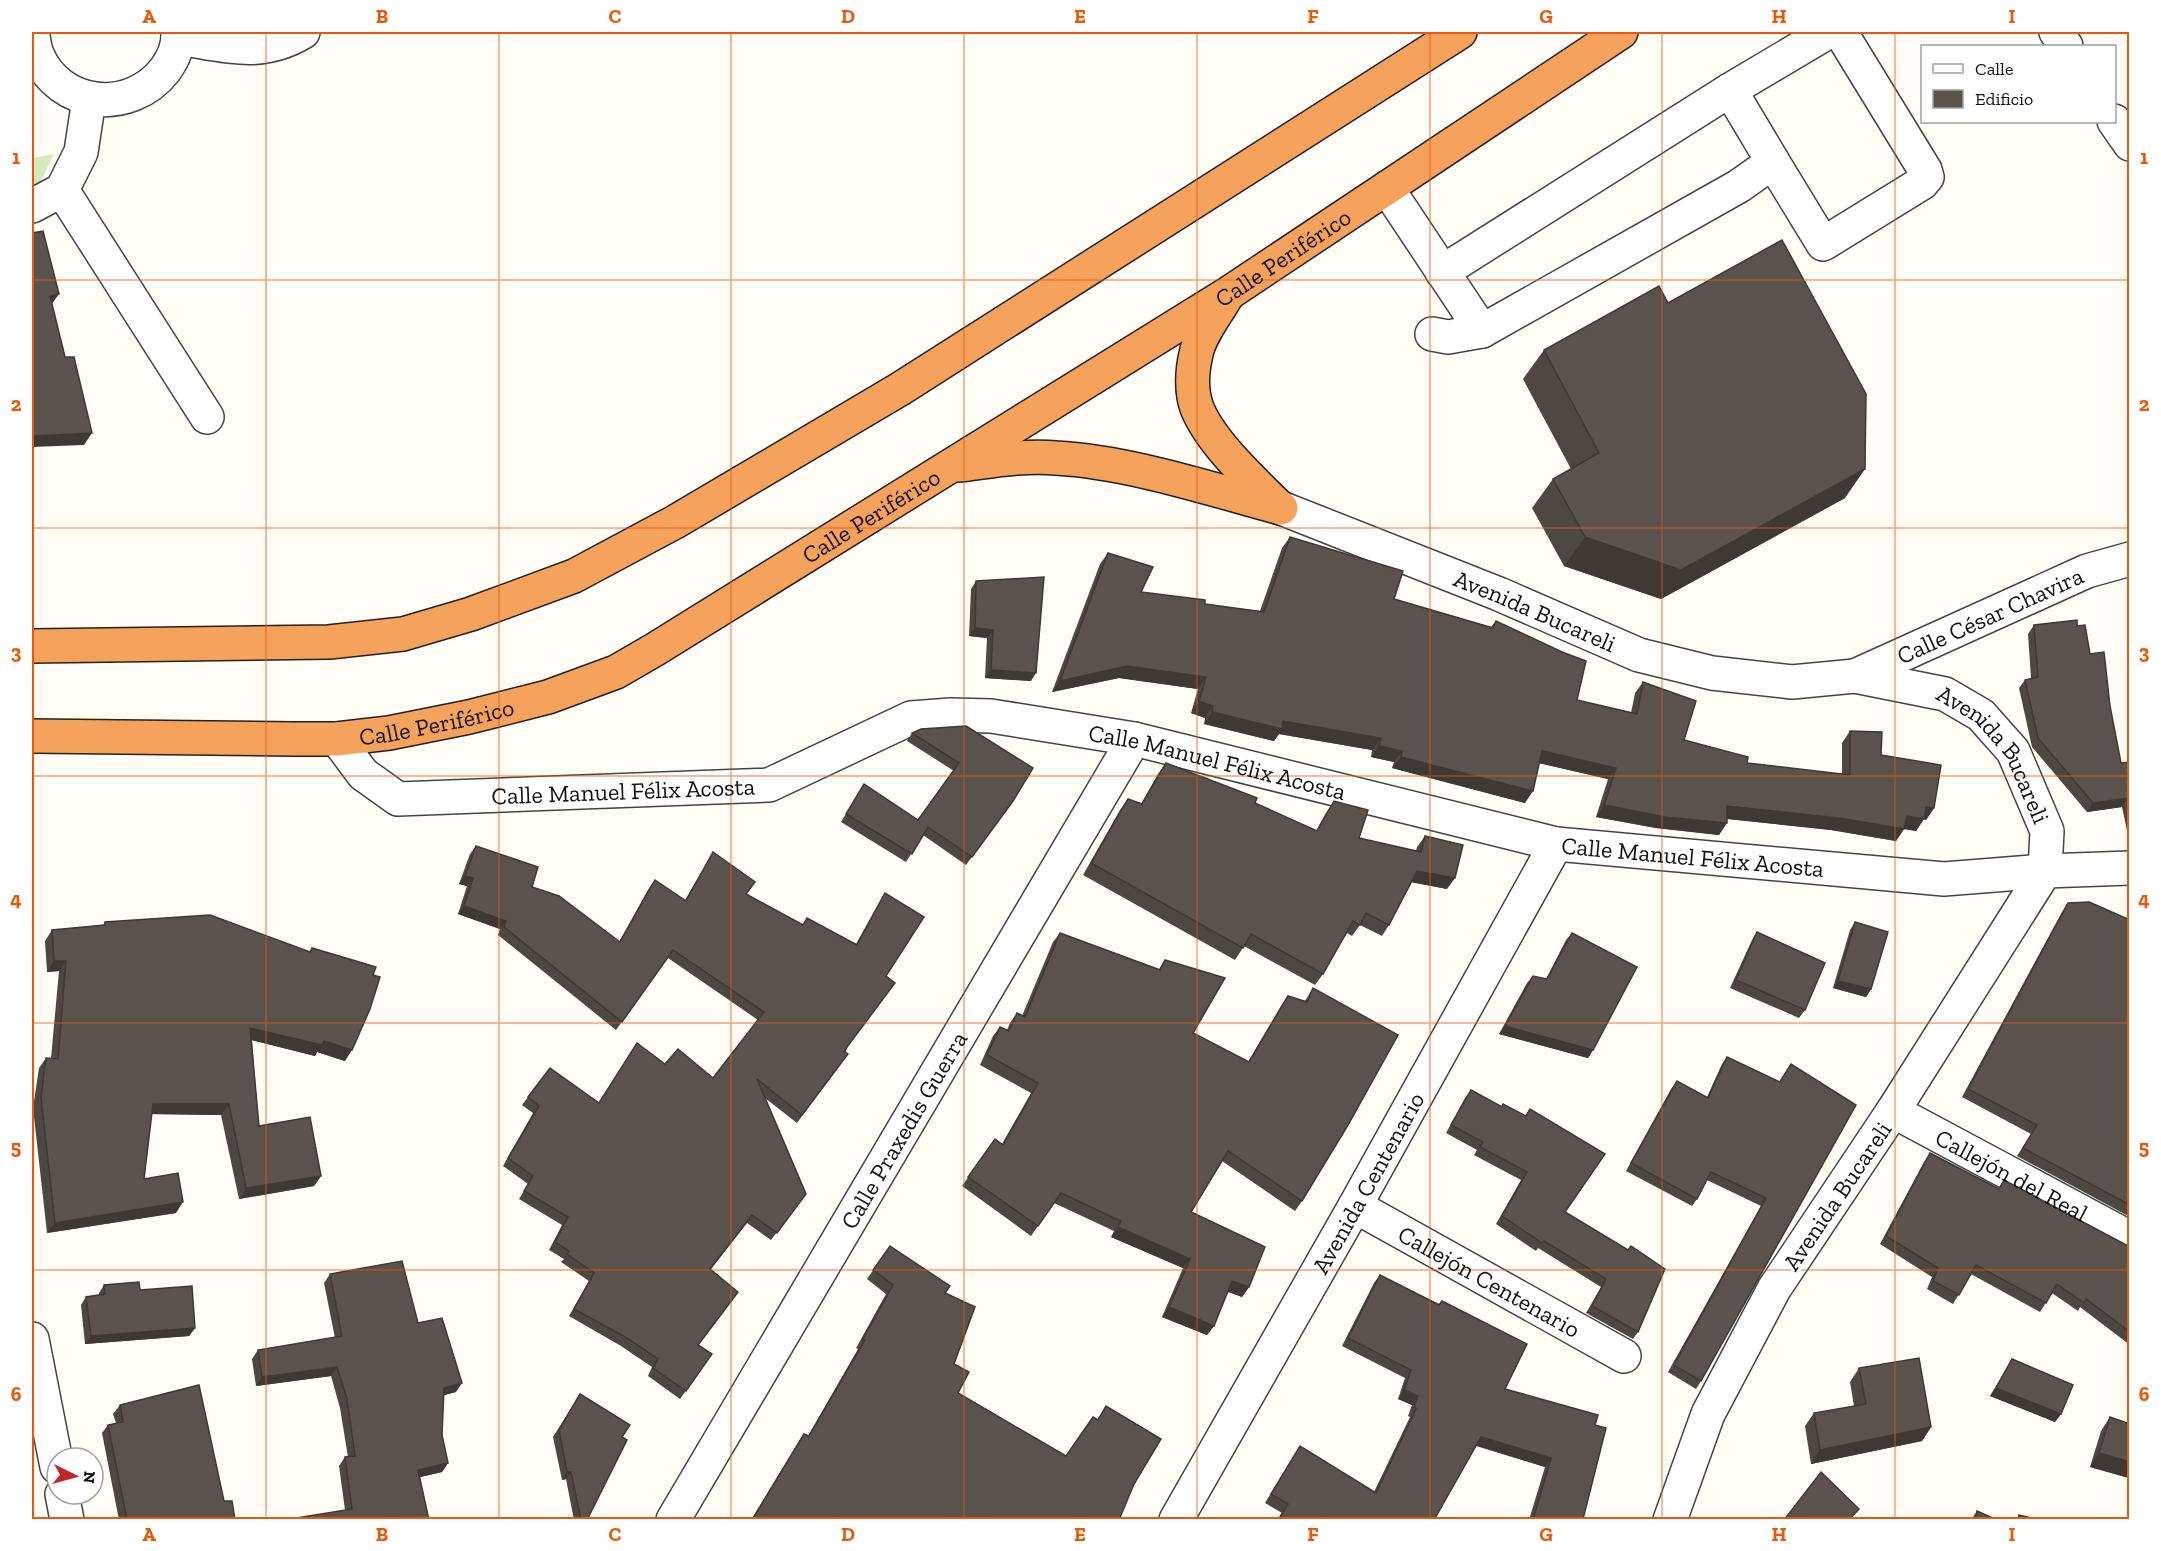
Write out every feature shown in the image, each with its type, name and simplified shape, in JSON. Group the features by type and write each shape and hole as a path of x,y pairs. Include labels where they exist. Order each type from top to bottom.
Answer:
{"highway":[{"path":"32,646 329,642 403,634 471,614 574,576 675,522 900,389 1461,32"},
{"name":"Calle Periférico","path":"32,736 337,739 389,733 469,717 548,697 616,672 1229,293 1621,32"},
{"path":"1229,293 1205,332 1196,352 1192,378 1197,408 1209,429 1240,468 1281,508"},
{"path":"949,466 999,460 1057,458 1095,462 1160,476 1281,508"}],"street":[{"path":"32,32 37,53 49,74 67,90 89,99 113,100 136,94 157,80 171,61 178,35 248,48 275,46 303,32"},
{"path":"1442,272 1730,90 1833,32 1841,33 1925,170 1927,177 1923,183 1824,244 1730,90"},
{"path":"2056,32 2065,45"},
{"path":"32,206 62,190 81,152 89,99"},
{"path":"2116,123 2130,144"},
{"path":"1432,334 1448,337 1482,331 1739,186 1773,162"},
{"path":"1387,188 1482,331"},
{"path":"62,190 207,417"},
{"name":"Avenida Bucareli","path":"1281,508 1499,594 1638,655 1712,673 1792,682 1855,676 1945,693 1981,715 2013,751 2047,831 2045,871 1893,1111 1774,1289 1708,1414 1670,1520"},
{"name":"Calle César Chavira","path":"1855,676 2087,571 2130,559"},
{"name":"Calle Manuel Félix Acosta","path":"337,739 363,774 398,799 769,785 911,718 951,715 991,716 1134,740 1556,844 1944,879 2045,871 2130,868"},
{"name":"Calle Praxedis Guerra","path":"674,1520 1134,740"},
{"name":"Avenida Centenario","path":"1176,1520 1355,1206 1556,844"},
{"name":"Callejón del Real","path":"1893,1111 2130,1238"},
{"name":"Callejón Centenario","path":"1355,1206 1624,1356"},
{"path":"32,1339 53,1446"}],"green space":[{"path":"54,154 32,199 32,158"}],"building":[{"path":"43,231 59,294 50,296 65,357 74,357 92,433 32,436 32,233"},
{"path":"1782,240 1866,394 1865,469 1681,570 1585,537 1553,479 1599,453 1544,350 1659,286 1668,303"},
{"path":"1290,537 1403,571 1394,599 1493,628 1496,621 1586,661 1577,700 1637,714 1643,682 1696,701 1684,740 1748,757 1747,763 1850,775 1850,731 1882,732 1881,755 1941,765 1934,808 1926,807 1924,819 1907,816 1904,829 1839,818 1727,806 1727,823 1665,817 1604,805 1616,768 1542,751 1533,791 1401,757 1402,751 1379,746 1381,738 1283,721 1282,729 1212,712 1213,706 1199,701 1206,677 1127,666 1060,681 1108,553 1153,567 1141,592 1205,600 1205,604 1264,612"},
{"path":"1044,577 1036,673 991,670 993,630 975,628 976,581"},
{"path":"2077,620 2077,626 2085,625 2090,654 2104,652 2110,706 2121,763 2130,762 2130,806 2128,798 2093,803 2038,738 2025,680 2038,677 2034,625"},
{"path":"966,726 1033,768 1013,801 972,857 928,827 912,854 846,814 864,784 918,820 959,763 912,733 921,729"},
{"path":"1166,763 1257,798 1255,803 1317,831 1334,801 1368,810 1359,838 1421,852 1425,836 1463,845 1455,878 1417,871 1389,925 1366,913 1360,925 1353,921 1323,974 1251,934 1243,948 1091,863 1128,799 1142,804"},
{"path":"476,846 538,867 532,887 559,896 620,942 655,880 686,901 713,852 755,882 746,894 803,925 807,918 857,945 885,893 924,917 886,976 895,983 844,1051 848,1054 802,1115 757,1079 806,1194 777,1233 752,1215 710,1269 738,1292 698,1345 712,1354 686,1391 653,1368 658,1359 627,1338 574,1309 594,1273 567,1254 569,1251 555,1242 568,1217 524,1191 533,1176 508,1158 539,1106 528,1097 550,1068 599,1103 637,1043 665,1064 678,1049 713,1078 764,1012 673,950 622,1022 504,927 506,921 464,906 473,878 465,876"},
{"path":"2089,902 2130,920 2130,1205 2023,1148 2037,1125 1968,1089 2068,903"},
{"path":"210,915 310,952 312,948 376,967 373,975 380,977 370,1009 352,1050 324,1041 322,1045 250,1028 259,1126 310,1117 321,1176 246,1188 229,1104 153,1104 144,1179 178,1173 183,1202 55,1223 41,1098 46,1058 58,1059 66,961 54,961 52,930 105,925 105,922"},
{"path":"1855,922 1888,932 1871,989 1838,981"},
{"path":"1757,932 1825,963 1805,1010 1736,980"},
{"path":"1060,933 1160,970 1165,960 1225,978 1193,1033 1249,1062 1288,996 1307,1002 1313,988 1398,1035 1302,1201 1228,1151 1191,1212 1265,1247 1249,1287 1232,1281 1214,1326 1169,1307 1190,1259 1118,1227 1121,1221 1061,1193 1038,1226 968,1177 995,1139 1003,1145 1038,1083 987,1055 1000,1027 1009,1031 1017,1013 1025,1017"},
{"path":"1572,933 1637,967 1593,1050 1505,1026 1533,976 1547,979"},
{"path":"1727,1057 1780,1082 1791,1064 1856,1105 1701,1381 1674,1365 1766,1198 1711,1172 1697,1199 1631,1163 1677,1081 1708,1098"},
{"path":"1471,1090 1502,1107 1503,1104 1526,1116 1530,1109 1605,1154 1565,1212 1628,1250 1631,1246 1665,1269 1638,1332 1592,1306 1606,1279 1544,1241 1542,1243 1502,1216 1527,1172 1480,1147 1483,1142 1451,1125"},
{"path":"1930,1153 1999,1189 2004,1180 2130,1247 2130,1332 2086,1299 2084,1303 2057,1284 2046,1303 1976,1265 1959,1295 1933,1281 1938,1268 1886,1236"},
{"path":"890,1246 950,1286 945,1293 975,1307 954,1364 969,1372 958,1393 1066,1456 1093,1417 1098,1420 1106,1406 1161,1439 1134,1484 1119,1520 752,1520 804,1434 809,1436 865,1340 863,1339 893,1285 873,1270"},
{"path":"402,1261 418,1323 442,1318 462,1383 444,1388 442,1435 448,1463 418,1470 429,1520 284,1520 352,1509 345,1457 355,1456 347,1399 337,1367 262,1377 258,1350 342,1336 330,1274"},
{"path":"1380,1275 1439,1305 1442,1301 1527,1344 1505,1389 1598,1415 1595,1425 1606,1428 1583,1519 1586,1520 1533,1520 1551,1458 1481,1437 1434,1520 1278,1520 1288,1504 1271,1494 1300,1446 1376,1493 1416,1409 1414,1407 1418,1396 1404,1390 1411,1370 1348,1338"},
{"path":"139,1282 140,1290 192,1286 195,1328 91,1336 86,1297 105,1294 104,1285"},
{"path":"1919,1358 1931,1427 1820,1450 1814,1413 1866,1404 1859,1368"},
{"path":"2012,1359 2073,1385 2061,1414 1996,1388"},
{"path":"199,1385 224,1501 232,1501 235,1520 127,1520 108,1425 123,1422 120,1405"},
{"path":"580,1394 630,1425 622,1437 627,1440 587,1520 581,1520 571,1472 567,1472 559,1430"},
{"path":"2110,1417 2130,1424 2130,1462 2099,1453"},
{"path":"1821,1472 1859,1509 1849,1520 1784,1520"},
{"path":"1977,1511 1997,1520 1975,1520"},
{"path":"2019,1515 2040,1520 2018,1520"}]}
